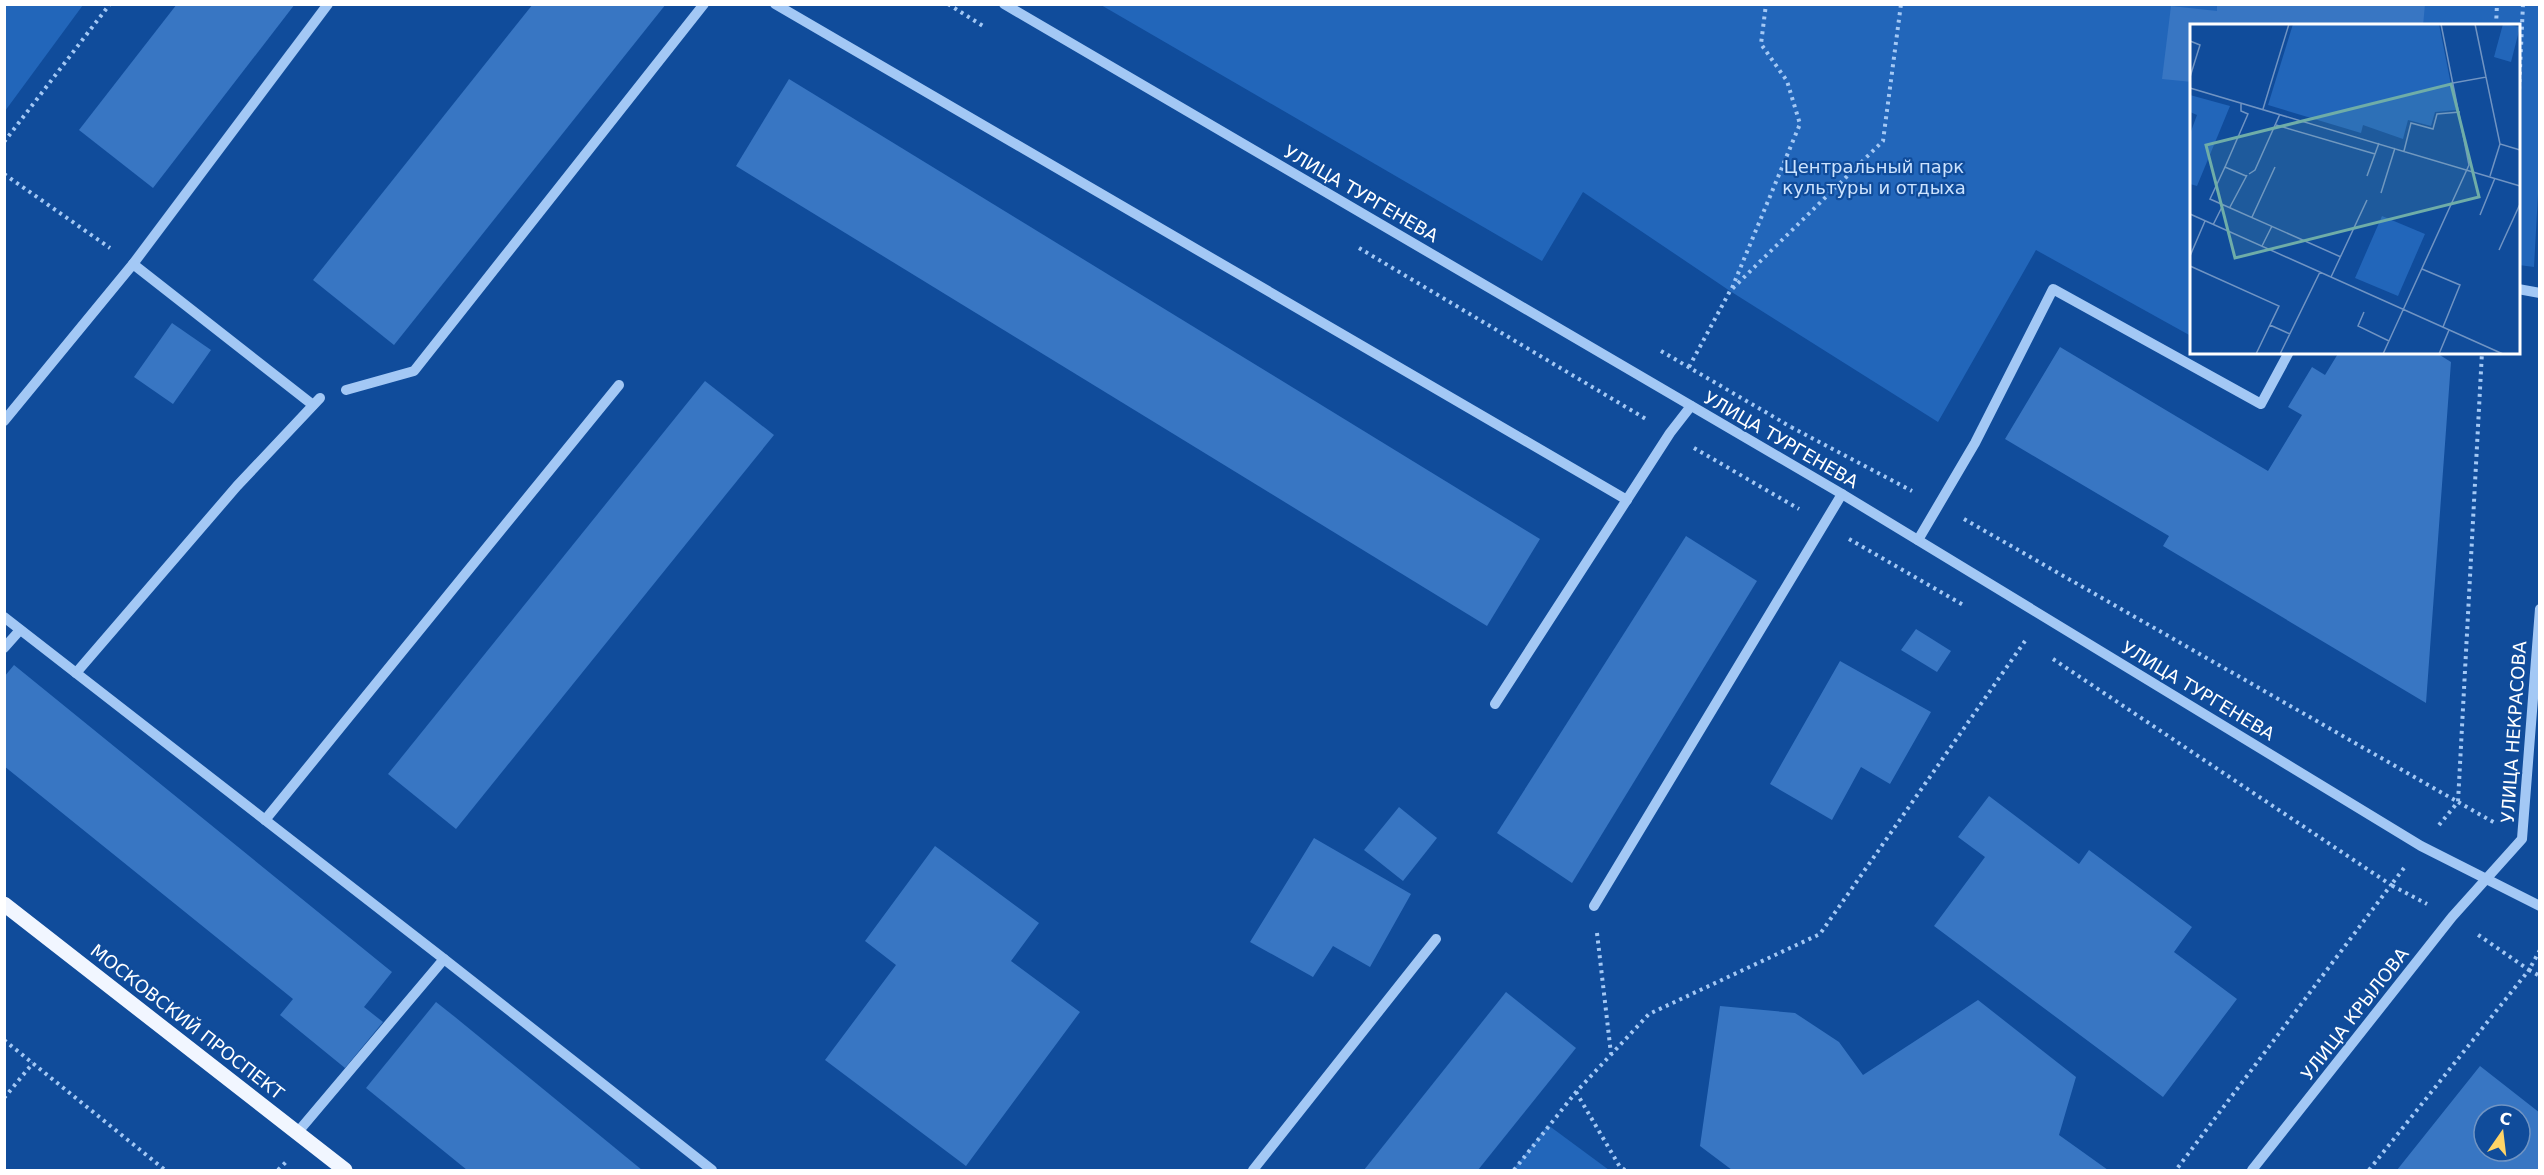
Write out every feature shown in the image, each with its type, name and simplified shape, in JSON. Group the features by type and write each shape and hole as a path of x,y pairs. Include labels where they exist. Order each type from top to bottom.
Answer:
{"main road":[{"name":"МОСКОВСКИЙ ПРОСПЕКТ","path":"4,903 345,1170"}],"street":[{"path":"4,421 133,264 328,4"},
{"path":"346,390 414,371 704,4"},
{"path":"775,4 1627,500"},
{"name":"УЛИЦА ТУРГЕНЕВА","path":"1004,4 1842,494 2421,846 2540,906"},
{"path":"76,673 237,486 317,401 133,264"},
{"path":"1918,540 1937,504 1975,443 2053,289 2261,404 2288,354"},
{"path":"2520,289 2540,293"},
{"path":"266,820 619,385"},
{"path":"1495,704 1670,433 1691,406"},
{"path":"1594,906 1842,494"},
{"name":"УЛИЦА НЕКРАСОВА","path":"2485,879 2522,839 2540,609"},
{"path":"4,617 712,1170"},
{"path":"4,648 20,630"},
{"name":"УЛИЦА КРЫЛОВА","path":"2252,1170 2452,917 2485,879"},
{"path":"1253,1170 1436,939"},
{"path":"297,1133 444,959"}],"path":[{"path":"4,142 110,4"},
{"path":"1689,368 1730,291 1800,124 1786,81 1761,44 1766,4"},
{"path":"1730,291 1883,141 1901,4"},
{"path":"2496,24 2497,4"},
{"path":"2520,69 2523,4"},
{"path":"4,174 133,264"},
{"path":"2482,354 2458,802 2391,885 2452,917 2540,976"},
{"path":"1791,427 1937,504 2458,802"},
{"path":"1514,1170 1576,1092 1649,1014 1820,934 2025,641"},
{"path":"1594,906 1611,1054"},
{"path":"2368,1170 2529,970 2540,950"},
{"path":"4,1040 165,1170"},
{"path":"4,1098 33,1063"},
{"path":"1576,1092 1625,1170"}],"green space":[{"path":"4,5 83,5 5,111"},
{"name":"Центральный парк культуры и отдыха","path":"1101,5 2539,5 2540,158 2534,267 2520,265 2520,24 2190,24 2190,335 2036,250 1938,422 1730,291 1583,192 1542,261"},
{"path":"1548,1125 1609,1170 1513,1170"}],"building":[{"path":"177,4 295,4 153,188 79,130"},
{"path":"533,4 666,4 394,345 313,280"},
{"path":"2217,4 2425,4 2423,24 2190,24 2190,82 2162,79 2171,6 2217,11"},
{"path":"789,79 1540,539 1487,626 736,166"},
{"path":"172,323 211,350 173,404 134,377"},
{"path":"2060,347 2268,471 2302,415 2288,407 2312,367 2325,375 2338,354 2438,354 2451,362 2426,703 2163,546 2169,536 2005,439"},
{"path":"705,381 774,435 456,829 388,774"},
{"path":"1686,536 1757,581 1572,883 1497,833"},
{"path":"1916,629 1951,651 1937,672 1901,650"},
{"path":"1840,661 1931,712 1890,784 1861,767 1832,820 1770,784"},
{"path":"14,665 392,972 364,1007 383,1022 345,1068 280,1015 293,999 4,766 4,677"},
{"path":"1989,796 2079,864 2089,850 2192,927 2174,952 2237,999 2163,1097 1934,926 1985,857 1958,837"},
{"path":"1399,807 1437,838 1403,881 1364,850"},
{"path":"1314,838 1411,894 1370,967 1333,946 1313,977 1250,942"},
{"path":"935,846 1039,923 1011,961 1080,1012 966,1166 825,1060 896,965 865,941"},
{"path":"1506,992 1576,1048 1478,1170 1364,1170"},
{"path":"1978,1000 2076,1077 2059,1135 2108,1170 1732,1170 1700,1146 1720,1006 1795,1013 1839,1042 1863,1075"},
{"path":"436,1002 642,1170 467,1170 366,1088"},
{"path":"2480,1066 2527,1103 2472,1103 2472,1163 2532,1163 2532,1107 2540,1113 2540,1170 2397,1170"}]}
